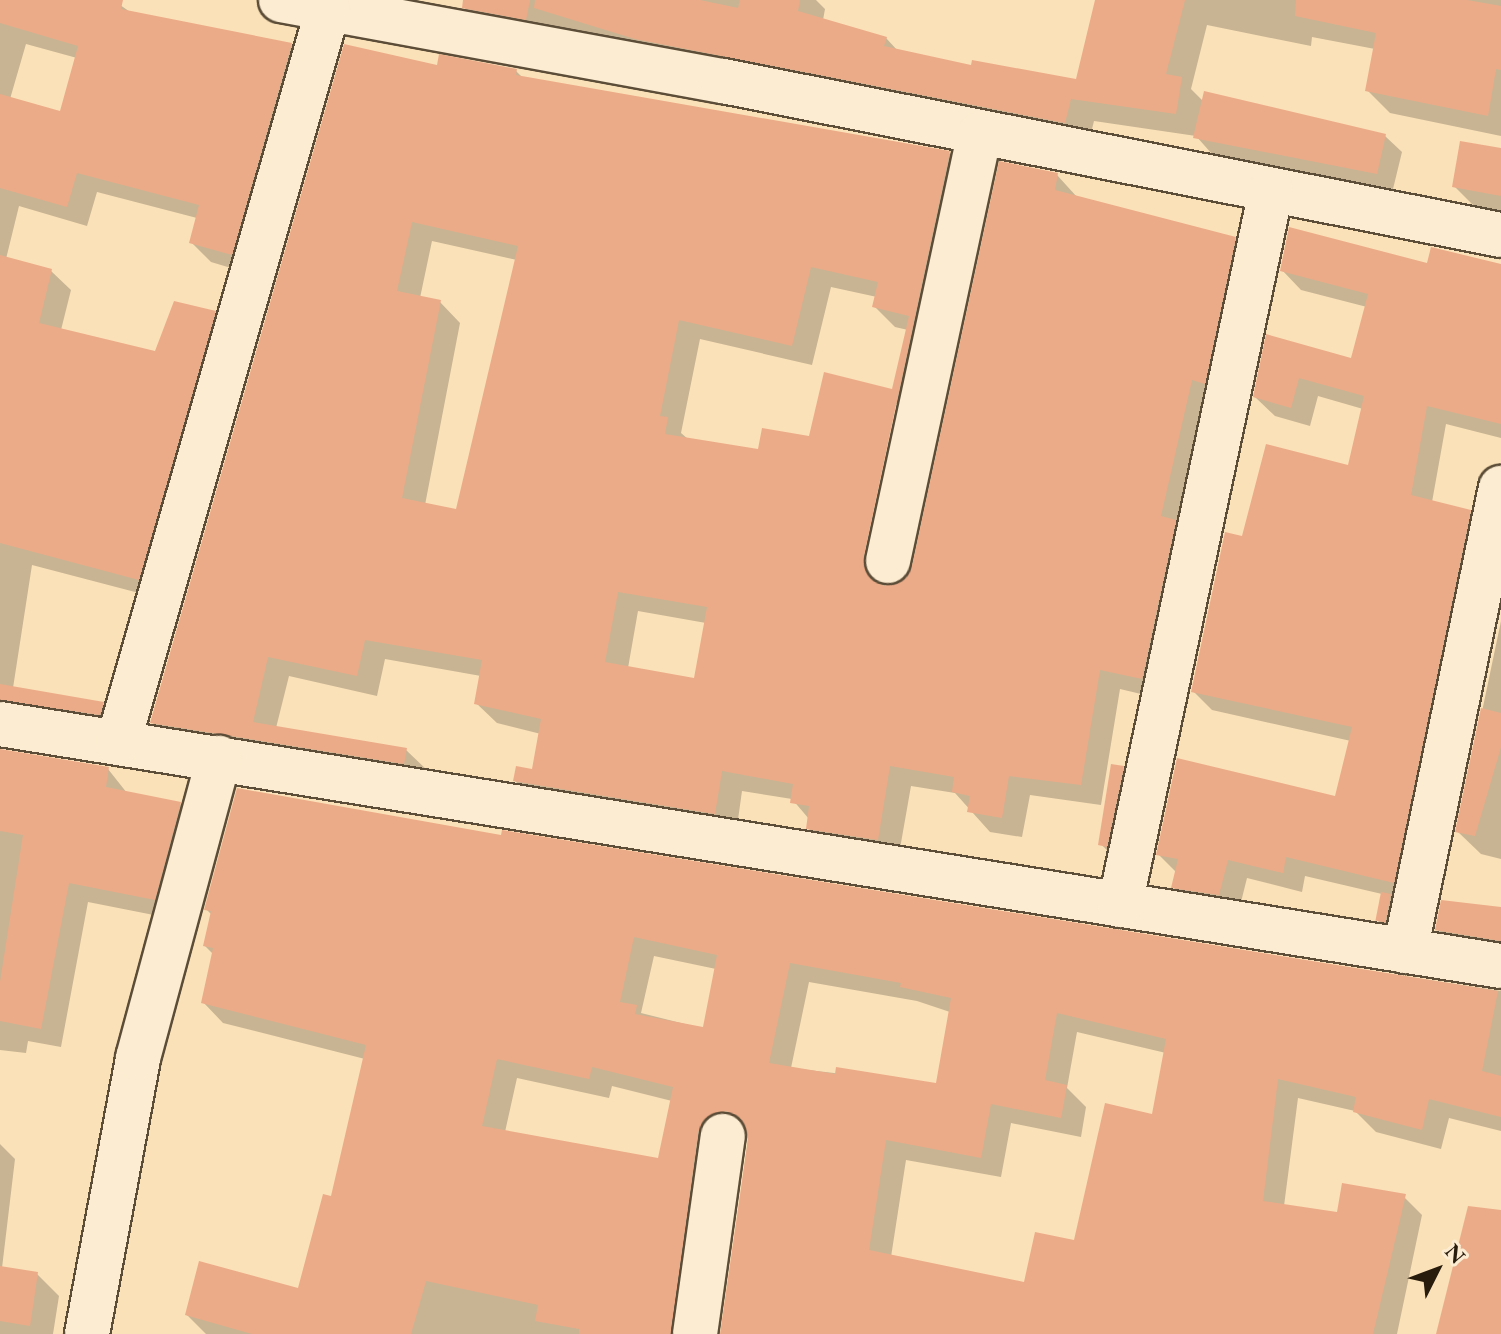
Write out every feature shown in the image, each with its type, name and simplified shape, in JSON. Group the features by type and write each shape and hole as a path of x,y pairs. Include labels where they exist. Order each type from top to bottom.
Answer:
{"street":[{"path":"281,0 723,81 979,135 1501,235"},
{"path":"118,743 328,9"},
{"path":"888,561 979,135"},
{"path":"1120,905 1271,191"},
{"path":"1405,951 1501,488"},
{"path":"0,724 1501,966"},
{"path":"87,1334 138,1058 219,758"},
{"path":"695,1334 723,1136"}],"building":[{"path":"0,0 123,0 121,9 292,43 232,255 189,243 199,205 77,173 67,207 0,188 0,94 60,111 78,46 0,23"},
{"path":"463,0 530,0 526,20 462,8"},
{"path":"535,0 700,0 738,8 740,0 800,0 798,11 887,37 884,46 971,65 972,60 1076,79 1095,0 1185,0 1166,74 1182,77 1176,114 1071,99 1065,123 635,39 534,8"},
{"path":"1296,0 1467,0 1501,6 1501,70 1496,69 1488,116 1365,91 1376,33 1295,16"},
{"path":"344,44 437,65 439,54 517,69 516,75 950,151 864,556 871,579 884,586 906,578 912,566 999,161 1058,173 1055,190 1236,237 1205,384 1192,380 1161,516 1176,520 1142,679 1100,670 1081,785 1009,776 1002,818 967,812 970,796 952,792 954,777 890,766 878,840 806,829 809,806 790,803 793,784 722,771 715,814 513,781 516,766 532,769 541,719 474,704 482,660 365,640 357,676 268,657 253,722 407,748 404,764 150,723","holes":["412,222 518,246 456,509 402,498 441,300 397,291","811,267 878,282 872,307 909,316 892,389 824,372 809,436 762,428 758,449 665,434 668,417 660,416 679,320 792,346","618,592 707,607 694,678 605,662"]},
{"path":"1204,91 1386,134 1377,174 1193,138"},
{"path":"1460,141 1501,148 1501,196 1452,187"},
{"path":"1289,227 1427,263 1431,247 1501,264 1501,424 1427,406 1411,495 1471,510 1394,883 1286,857 1283,873 1228,860 1219,895 1171,888 1178,859 1156,855 1177,758 1335,796 1352,727 1191,692 1225,532 1242,536 1266,444 1348,465 1364,396 1299,378 1291,408 1253,397 1266,334 1351,358 1368,294 1280,271"},
{"path":"0,255 52,269 39,323 155,351 174,301 216,311 139,580 0,543"},
{"path":"0,684 104,702 100,715 0,700"},
{"path":"1481,708 1501,713 1501,747 1475,836 1455,832"},
{"path":"0,749 109,767 106,787 181,802 155,900 69,883 41,1029 0,1021 0,982 23,835 0,831"},
{"path":"1111,764 1124,766 1107,847 1098,845"},
{"path":"237,788 501,835 502,830 1498,991 1482,1071 1501,1076 1501,1117 1429,1099 1422,1130 1353,1112 1356,1097 1278,1079 1263,1201 1337,1212 1342,1183 1406,1194 1373,1334 720,1334 748,1140 739,1117 726,1111 704,1120 698,1132 671,1334 579,1334 579,1329 535,1321 538,1305 426,1281 411,1334 252,1334 185,1315 199,1261 298,1288 323,1194 331,1196 366,1045 201,1003 213,948 203,946 211,911 204,910","holes":["634,937 717,955 703,1027 635,1014 637,1005 620,1002","790,963 901,983 900,987 951,998 936,1083 836,1067 835,1074 769,1063","1057,1013 1166,1039 1152,1114 1105,1103 1074,1240 1035,1232 1024,1282 869,1250 886,1140 981,1158 991,1104 1061,1118 1067,1085 1045,1080","497,1059 589,1079 592,1067 673,1087 658,1158 482,1126"]},
{"path":"1381,892 1391,894 1385,922 1375,920"},
{"path":"1441,900 1501,907 1501,941 1435,930"},
{"path":"1468,1206 1501,1210 1501,1334 1436,1334"},
{"path":"0,1266 38,1272 30,1326 0,1321"}]}
